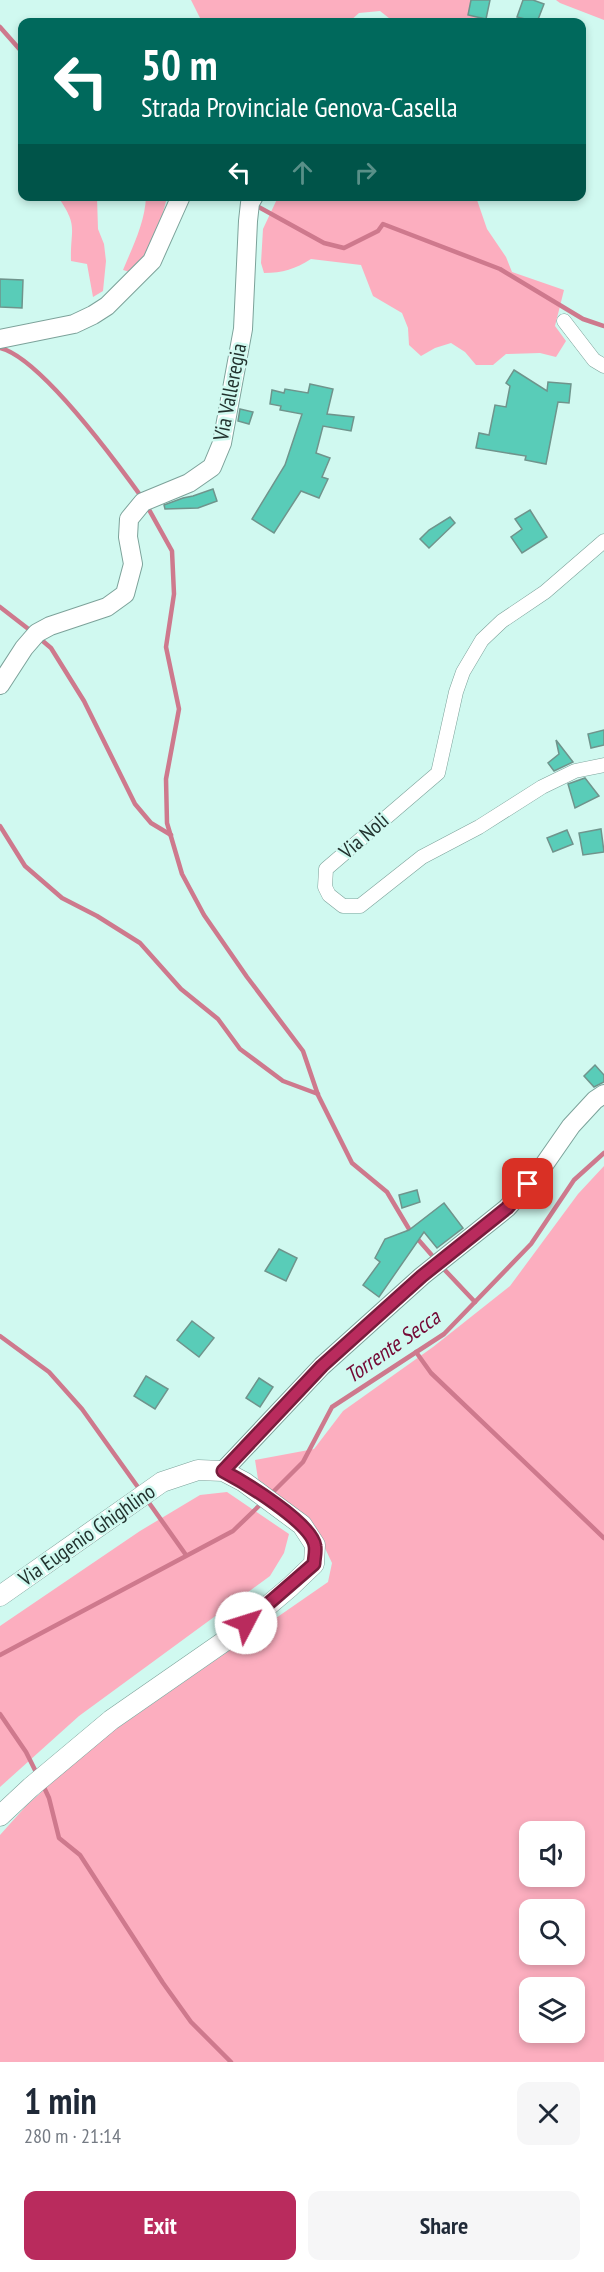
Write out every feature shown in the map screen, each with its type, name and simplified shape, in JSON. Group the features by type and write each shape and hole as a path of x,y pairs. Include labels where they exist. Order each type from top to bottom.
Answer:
{"main road":[{"name":"Via Eugenio Ghighlino","path":"0,1596 162,1482 198,1470 223,1471 244,1482 302,1525 315,1545 314,1564 290,1587 232,1636 111,1720 0,1816"}],"street":[{"path":"0,339 74,324 107,306 152,261 160,248 179,201"},
{"name":"Via Valleregia","path":"0,685 24,648 37,633 50,626 107,607 125,594 133,564 128,537 129,519 142,502 189,483 212,466 222,443 243,329 248,221 251,201"},
{"path":"564,321 594,360 604,366"},
{"name":"Via Noli","path":"604,541 545,592 502,621 482,640 463,672 456,692 438,773 326,869 325,887 329,895 343,906 360,906 422,857 479,827 542,787 575,771 604,765"},
{"path":"223,1471 322,1366 422,1276 507,1208 539,1172 571,1126 595,1100 604,1094"}],"shaded area":[{"path":"191,0 487,0 484,18 389,18 380,11 359,13 353,18 200,18"},
{"path":"556,0 604,0 604,20 560,3"},
{"path":"61,201 97,201 98,229 104,244 106,261 103,291 93,297 87,264 71,261 72,228"},
{"path":"146,201 166,201 154,237 133,273 123,270 141,225"},
{"path":"276,201 477,201 487,229 506,257 512,272 564,290 555,326 566,341 556,357 540,353 506,354 493,365 476,365 465,352 451,343 421,356 409,345 408,328 402,313 373,296 361,265 311,259 289,270 264,273 261,263 263,229"},
{"path":"604,1166 604,2062 0,2062 0,1835 26,1806 96,1743 328,1582 332,1563 314,1525 258,1479 255,1460 314,1449 343,1411 433,1347 510,1286 578,1194"},
{"path":"227,1492 289,1534 284,1553 270,1576 79,1716 0,1787 0,1626 140,1531 200,1495"}],"building":[{"path":"471,0 490,0 486,18 468,15"},
{"path":"523,0 533,0 544,4 539,18 517,17"},
{"path":"0,279 23,280 22,308 0,307"},
{"path":"514,370 547,391 548,382 571,384 569,403 558,402 546,464 525,460 526,456 476,448 479,433 489,435 495,405 506,407 510,386 506,383"},
{"path":"310,384 333,389 327,414 354,417 351,431 323,426 316,453 330,458 322,477 328,479 319,498 301,491 274,533 252,519 285,465 302,414 280,410 281,406 270,404 272,390 284,393 285,389 308,393"},
{"path":"240,409 253,412 249,424 238,421"},
{"path":"213,489 217,501 198,508 165,509 164,505"},
{"path":"530,510 547,537 522,553 511,537 522,529 515,519"},
{"path":"450,517 455,523 429,548 420,539 429,530"},
{"path":"604,730 604,745 591,748 588,734"},
{"path":"556,740 573,762 554,771 548,763 559,754"},
{"path":"585,778 599,796 575,808 568,784"},
{"path":"601,829 604,852 583,855 579,833"},
{"path":"567,830 573,844 553,852 547,838"},
{"path":"595,1065 604,1075 604,1082 594,1087 584,1076"},
{"path":"417,1190 420,1202 402,1208 399,1195"},
{"path":"444,1203 463,1228 437,1248 424,1232 379,1297 363,1285 380,1262 375,1258 385,1239 409,1230"},
{"path":"279,1249 297,1258 286,1281 265,1271"},
{"path":"192,1321 214,1338 199,1357 177,1340"},
{"path":"146,1376 168,1389 155,1409 134,1396"},
{"path":"259,1378 273,1387 260,1407 246,1398"}],"waterway":[{"path":"0,27 18,47"},
{"path":"255,205 324,243 344,248 378,231 383,224 500,269 583,319 604,326"},
{"path":"0,348 17,356 56,391 97,438 143,499"},
{"path":"147,506 172,551 174,594 166,647 179,709 166,779 167,823 182,874 204,915 303,1051 318,1095 352,1163 387,1192 409,1229 436,1260"},
{"path":"0,607 31,631"},
{"path":"38,637 51,648 84,701 135,804 151,823 171,835"},
{"path":"0,826 25,866 62,898 97,916 140,943 181,989 218,1019 240,1049 283,1081 318,1094"},
{"name":"Torrente Secca","path":"269,1496 303,1462 332,1407 444,1334 531,1244 574,1180 604,1153"},
{"path":"441,1266 475,1302"},
{"path":"0,1336 49,1372 82,1409 140,1490"},
{"path":"416,1352 431,1373 604,1538"},
{"path":"147,1500 186,1555"},
{"name":"Torrente Secca","path":"0,1655 233,1531 263,1502"},
{"path":"0,1714 26,1752 38,1776"},
{"path":"42,1783 49,1798 59,1838 80,1855 191,2022 231,2062"}],"route":[{"path":"246,1623 314,1564 315,1545 302,1525 244,1482 223,1471 322,1366 422,1276 507,1208 528,1184"}]}
